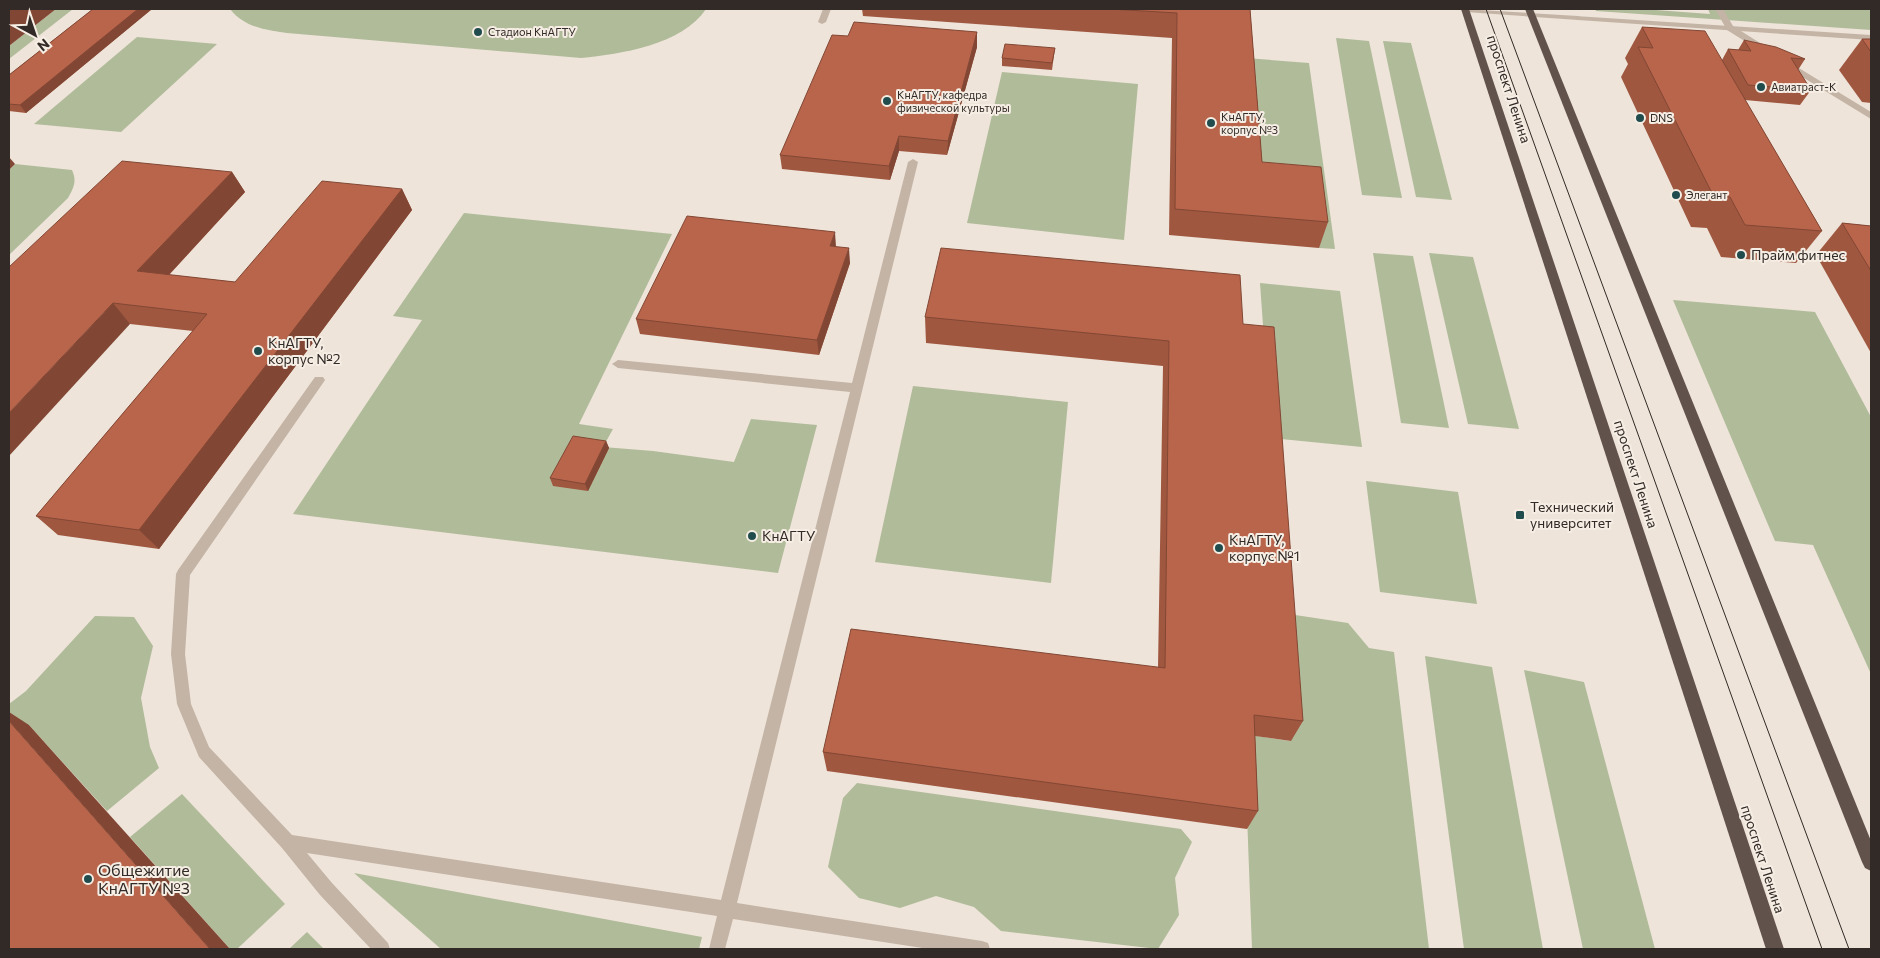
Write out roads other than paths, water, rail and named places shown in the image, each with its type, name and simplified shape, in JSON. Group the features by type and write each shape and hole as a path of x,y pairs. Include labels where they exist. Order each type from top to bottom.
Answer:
{"highway":[{"name":"проспект Ленина","path":"1466,9 1775,949"},
{"path":"1530,12 1871,862"}],"street":[{"path":"822,22 827,9"},
{"path":"1466,9 1530,12 1578,18 1871,38"},
{"path":"1719,9 1730,28 1871,116"},
{"path":"717,949 913,162"},
{"path":"618,364 857,388"},
{"path":"319,380 183,574 178,654 184,704 204,752 288,842 326,889 382,949"},
{"path":"288,842 982,949"}],"tram line":[{"path":"1486,9 1822,949"},
{"path":"1500,9 1849,949"}],"place":[{"name":"Стадион КнАГТУ","path":"478,32"},
{"name":"Авиатраст-К","path":"1761,87"},
{"name":"КнАГТУ, кафедра физической культуры","path":"887,101"},
{"name":"DNS","path":"1640,118"},
{"name":"КнАГТУ, корпус №3","path":"1211,123"},
{"name":"Элегант","path":"1676,195"},
{"name":"Прайм фитнес","path":"1741,255"},
{"name":"КнАГТУ, корпус №2","path":"258,351"},
{"name":"Технический университет","path":"1520,515"},
{"name":"КнАГТУ","path":"752,536"},
{"name":"КнАГТУ, корпус №1","path":"1219,548"},
{"name":"Общежитие КнАГТУ №3","path":"88,879"}]}
